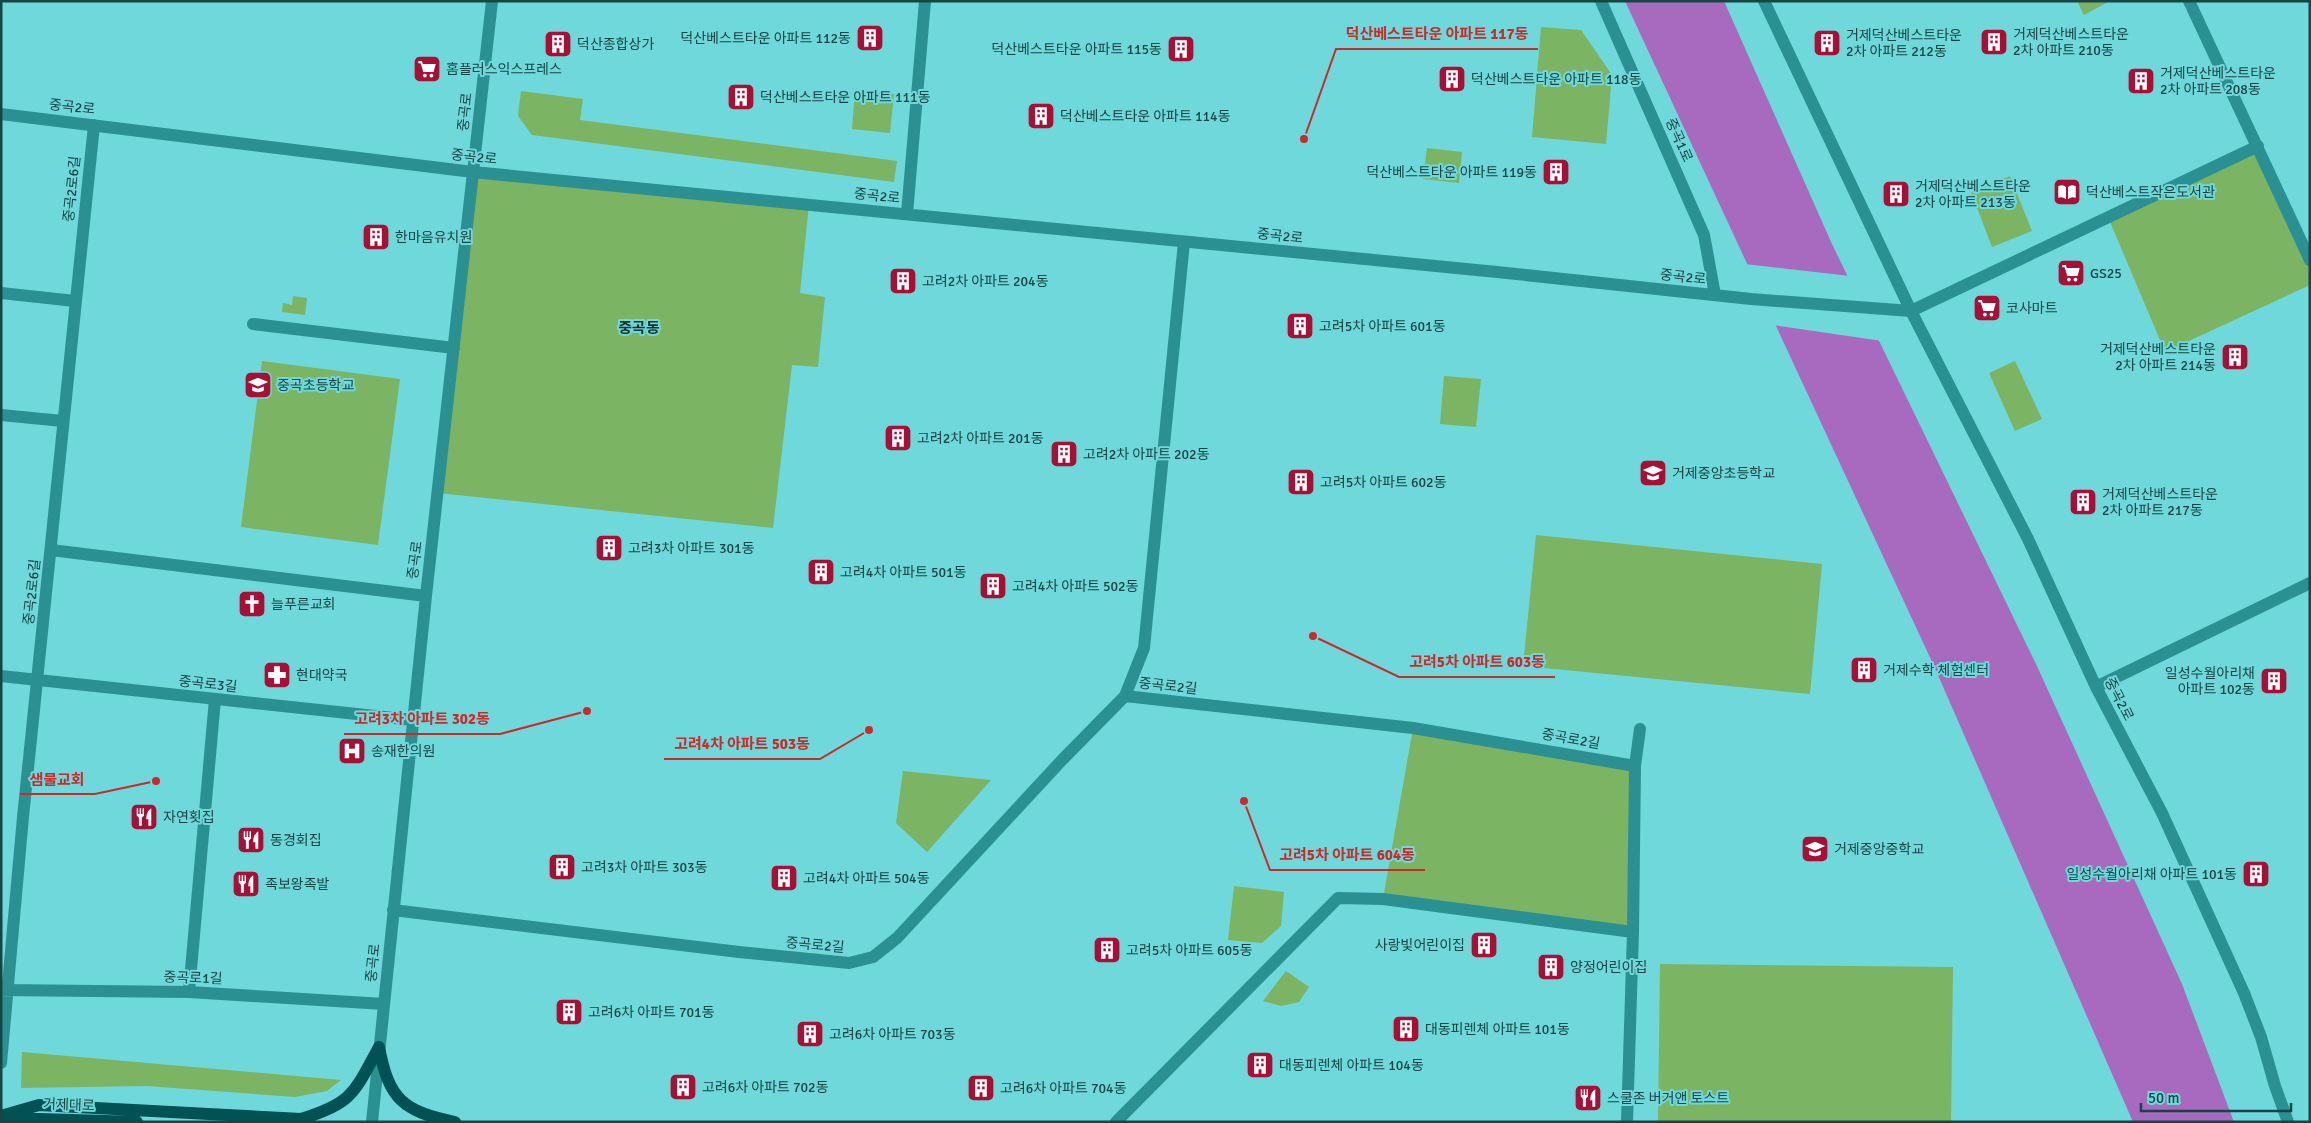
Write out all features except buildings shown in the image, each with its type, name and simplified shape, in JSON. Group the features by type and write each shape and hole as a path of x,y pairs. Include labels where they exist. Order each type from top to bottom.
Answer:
{"main road":[{"path":"1,1117 39,1105 301,1119 325,1112 346,1100 356,1091 379,1047"},
{"path":"379,1047 385,1076 394,1094 420,1113 455,1122"},
{"name":"거제대로","path":"1,1117 137,1122"}],"street":[{"name":"중곡로","path":"372,1122 426,596 492,1"},
{"path":"907,214 925,1"},
{"name":"중곡1로","path":"1601,1 1704,235 1715,295"},
{"name":"중곡2로","path":"1764,1 1911,311 2028,538 2096,687 2162,813 2244,993 2261,1037 2288,1122"},
{"path":"2189,1 2310,260"},
{"name":"중곡2로","path":"1,114 473,172 1751,299 1911,311"},
{"name":"중곡2로6길","path":"1,1063 5,990 52,550 63,422 94,125"},
{"path":"1911,311 2258,146"},
{"path":"1125,696 1144,648 1184,242"},
{"path":"1,293 75,301"},
{"path":"253,324 454,348"},
{"path":"1,415 63,422"},
{"path":"52,550 426,596"},
{"path":"2096,687 2310,583"},
{"name":"중곡로3길","path":"1,676 413,720"},
{"name":"중곡로2길","path":"393,910 739,952 849,963 873,957 897,938 1063,759 1125,696 1413,728 1634,766"},
{"path":"189,992 215,700"},
{"path":"1627,1122 1633,932 1634,766 1640,730"},
{"path":"1116,1122 1338,898 1383,899 1633,932"},
{"name":"중곡로1길","path":"5,990 189,992 384,1004"}],"green space":[{"path":"2077,1 2110,1 2084,15"},
{"path":"1541,27 1581,30 1612,75 1606,144 1532,137"},
{"path":"521,91 583,99 580,120 897,161 894,182 532,135 518,116"},
{"path":"855,91 894,94 890,133 852,129"},
{"path":"2258,146 2310,260 2310,285 2165,352 2108,217"},
{"path":"1427,148 1462,152 1459,183 1423,179"},
{"path":"473,172 809,204 800,293 825,297 818,367 792,365 773,528 438,493"},
{"path":"2010,176 2032,231 1992,247 1971,192"},
{"path":"293,296 307,298 305,315 282,312 283,303 292,305"},
{"path":"262,361 400,379 378,545 241,527"},
{"path":"2015,361 2042,419 2015,431 1989,373"},
{"path":"1444,376 1481,379 1476,427 1440,424"},
{"path":"1536,535 1822,564 1810,694 1523,666"},
{"path":"1413,728 1635,766 1633,932 1383,899"},
{"path":"903,771 991,780 927,852 896,823"},
{"path":"1234,886 1284,892 1281,926 1262,943 1228,940"},
{"path":"1660,964 1953,967 1951,1122 1658,1122"},
{"path":"1286,971 1309,987 1299,1002 1281,1006 1263,1001"},
{"path":"22,1052 341,1080 327,1091 295,1097 147,1086 21,1088"}],"shaded area":[{"path":"1625,1 1724,1 1832,244 2036,664 2182,984 2234,1122 2133,1122 1934,666"}],"pier":[{"path":"1744,264 1850,276 1882,341 1773,325"}],"place":[{"name":"덕산베스트타운 아파트 112동","path":"870,38"},
{"name":"거제덕산베스트타운 2차 아파트 210동","path":"1994,42"},
{"name":"거제덕산베스트타운 2차 아파트 212동","path":"1827,43"},
{"name":"덕산종합상가","path":"558,44"},
{"name":"덕산베스트타운 아파트 115동","path":"1181,49"},
{"name":"홈플러스익스프레스","path":"427,69"},
{"name":"덕산베스트타운 아파트 118동","path":"1452,79"},
{"name":"거제덕산베스트타운 2차 아파트 208동","path":"2141,81"},
{"name":"덕산베스트타운 아파트 111동","path":"741,97"},
{"name":"덕산베스트타운 아파트 114동","path":"1041,116"},
{"name":"덕산베스트타운 아파트 117동","path":"1304,139"},
{"name":"덕산베스트타운 아파트 119동","path":"1556,172"},
{"name":"덕산베스트작은도서관","path":"2067,192"},
{"name":"거제덕산베스트타운 2차 아파트 213동","path":"1896,194"},
{"name":"한마음유치원","path":"376,237"},
{"name":"GS25","path":"2071,273"},
{"name":"고려2차 아파트 204동","path":"903,281"},
{"name":"코사마트","path":"1987,308"},
{"name":"고려5차 아파트 601동","path":"1300,326"},
{"name":"거제덕산베스트타운 2차 아파트 214동","path":"2235,357"},
{"name":"중곡초등학교","path":"258,385"},
{"name":"고려2차 아파트 201동","path":"898,438"},
{"name":"고려2차 아파트 202동","path":"1064,454"},
{"name":"거제중앙초등학교","path":"1653,473"},
{"name":"고려5차 아파트 602동","path":"1301,482"},
{"name":"거제덕산베스트타운 2차 아파트 217동","path":"2083,502"},
{"name":"고려3차 아파트 301동","path":"609,548"},
{"name":"고려4차 아파트 501동","path":"821,572"},
{"name":"고려4차 아파트 502동","path":"993,586"},
{"name":"늘푸른교회","path":"252,604"},
{"name":"고려5차 아파트 603동","path":"1313,636"},
{"name":"거제수학 체험센터","path":"1864,670"},
{"name":"현대약국","path":"277,675"},
{"name":"일성수월아리채 아파트 102동","path":"2274,681"},
{"name":"고려3차 아파트 302동","path":"587,711"},
{"name":"고려4차 아파트 503동","path":"869,730"},
{"name":"송재한의원","path":"352,751"},
{"name":"샘물교회","path":"156,781"},
{"name":"고려5차 아파트 604동","path":"1244,801"},
{"name":"자연횟집","path":"144,817"},
{"name":"동경회집","path":"251,840"},
{"name":"거제중앙중학교","path":"1815,849"},
{"name":"고려3차 아파트 303동","path":"562,867"},
{"name":"일성수월아리채 아파트 101동","path":"2256,874"},
{"name":"고려4차 아파트 504동","path":"784,878"},
{"name":"족보왕족발","path":"246,884"},
{"name":"사랑빛어린이집","path":"1484,945"},
{"name":"고려5차 아파트 605동","path":"1107,950"},
{"name":"양정어린이집","path":"1551,967"},
{"name":"고려6차 아파트 701동","path":"569,1012"},
{"name":"대동피렌체 아파트 101동","path":"1406,1029"},
{"name":"고려6차 아파트 703동","path":"810,1034"},
{"name":"대동피렌체 아파트 104동","path":"1260,1065"},
{"name":"고려6차 아파트 702동","path":"683,1087"},
{"name":"고려6차 아파트 704동","path":"981,1088"},
{"name":"스쿨존 버거앤 토스트","path":"1588,1098"}],"district":[{"name":"중곡동","path":"639,328"}]}
